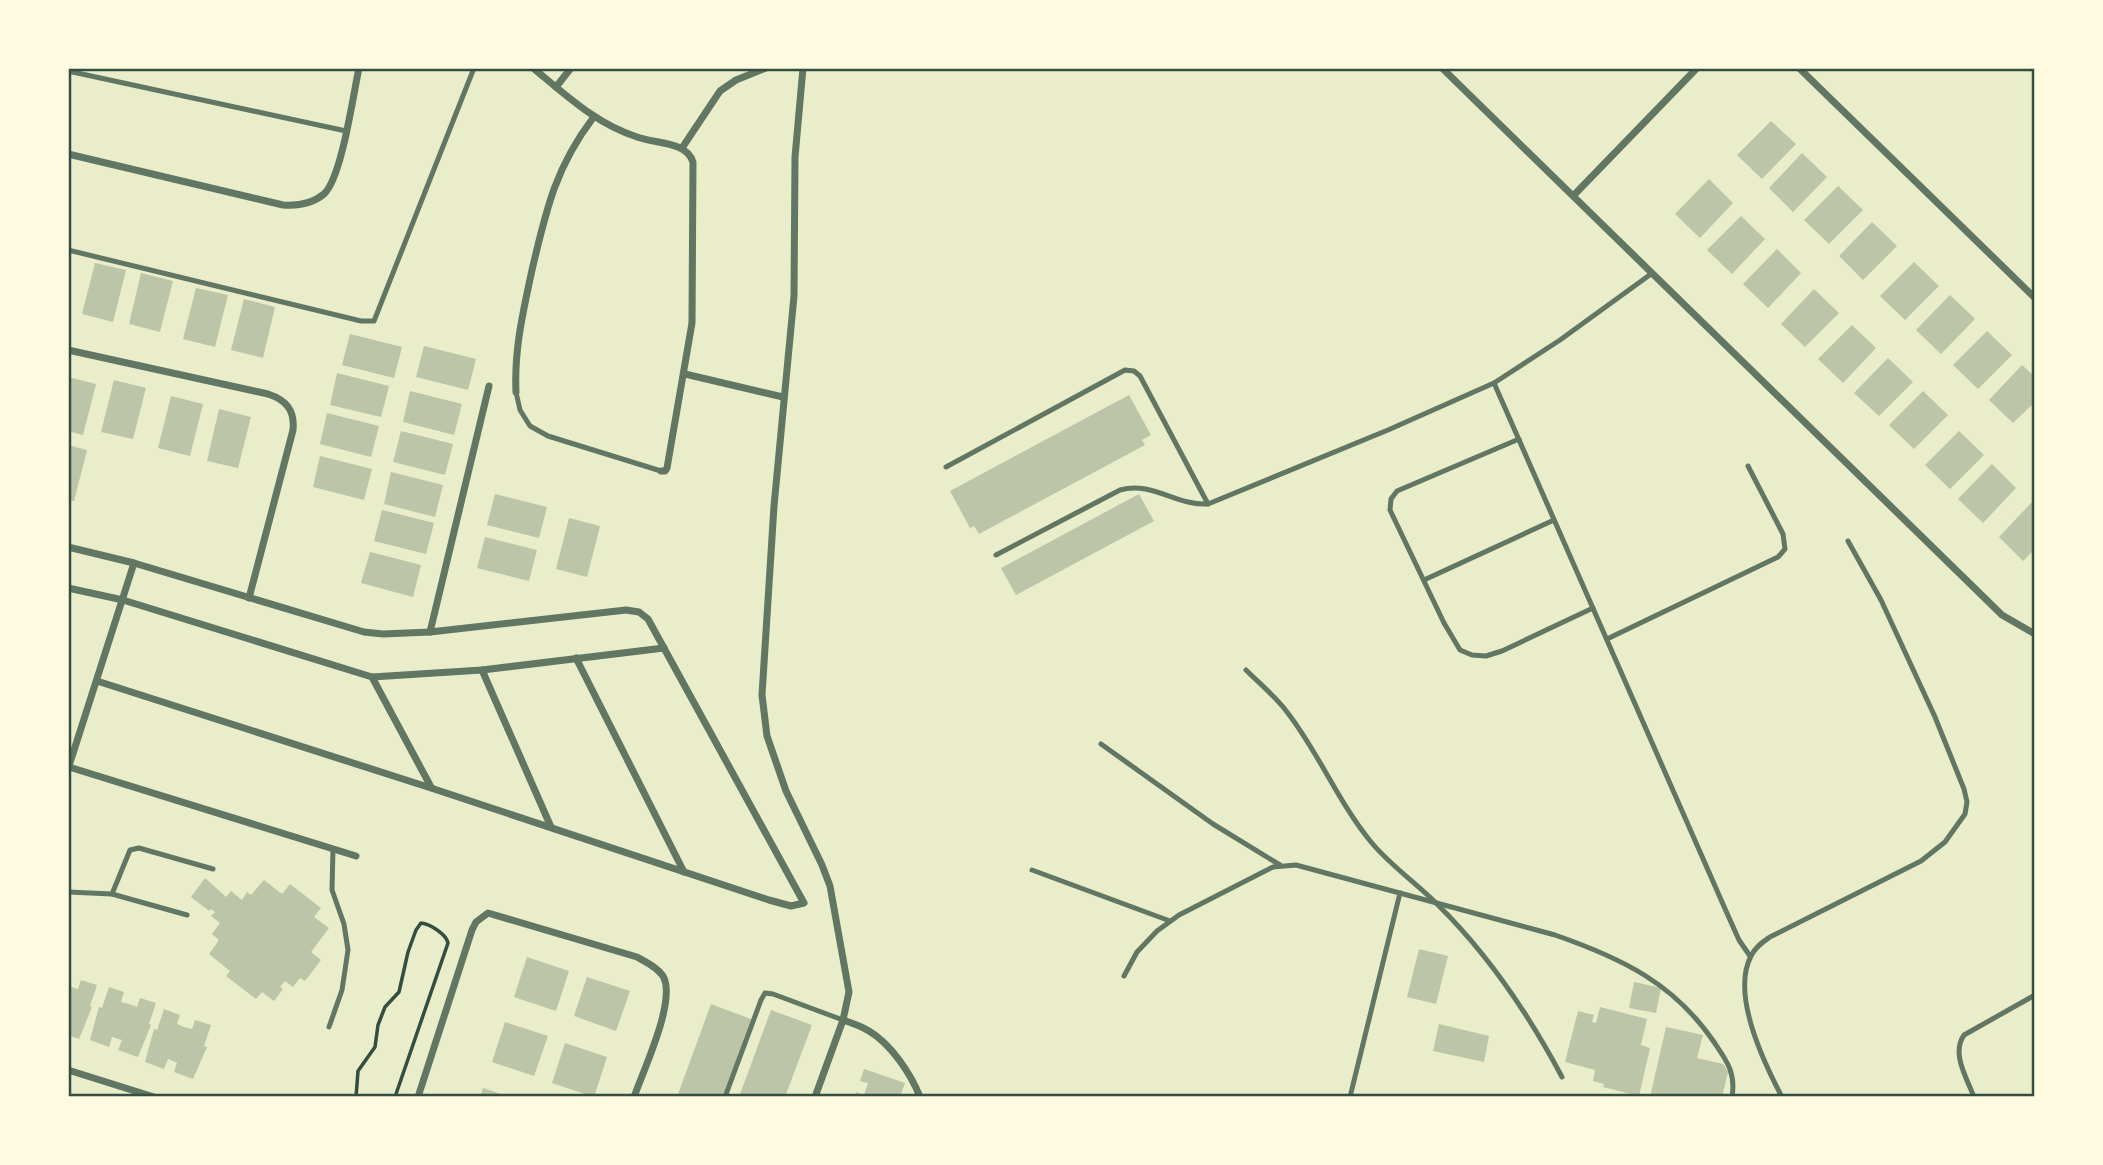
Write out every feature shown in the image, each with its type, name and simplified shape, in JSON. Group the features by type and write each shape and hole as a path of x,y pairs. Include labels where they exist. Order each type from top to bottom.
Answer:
{"street":[{"path":"68,154 293,206 301,205 319,197 330,186 346,131 359,68"},
{"path":"533,68 593,118 639,138 682,148 691,156 694,173 692,323 667,468 661,471"},
{"path":"556,87 571,68"},
{"path":"682,148 720,91 736,80 766,68"},
{"path":"803,68 795,157 794,296 783,397 762,695 764,723 786,791 826,875 849,992 844,1020 815,1097"},
{"path":"1442,68 2002,615 2035,634"},
{"path":"1574,195 1697,68"},
{"path":"1799,68 2035,298"},
{"path":"516,392 515,355 519,330 546,211 564,163 575,142 593,118"},
{"path":"68,350 268,394 280,398 288,405 294,420 293,430 249,598"},
{"path":"685,374 783,397"},
{"path":"430,632 489,386"},
{"path":"68,547 364,632 430,632 626,610 639,612 648,618 804,903 791,906 769,901 551,827 97,681"},
{"path":"134,564 69,768 356,856"},
{"path":"68,588 123,600 372,677 482,670 664,648"},
{"path":"576,658 685,873"},
{"path":"482,670 551,827"},
{"path":"372,677 431,788"},
{"path":"418,1097 472,930 476,922 488,913 637,957 654,967 664,978 667,994 663,1014 634,1097"},
{"path":"844,1020 878,1037 904,1068 920,1097"},
{"path":"68,1070 154,1097"}],"lane":[{"path":"68,250 361,321 374,321 474,68"},
{"path":"68,71 346,131"},
{"path":"996,555 1120,491 1133,487 1144,488 1198,505 1208,504 1375,435 1494,383 1560,340 1651,274"},
{"path":"946,467 1125,370 1135,371 1208,504"},
{"path":"1494,383 1726,912 1750,956"},
{"path":"516,392 520,410 530,426 548,436 661,471"},
{"path":"1519,439 1397,491 1391,499 1390,510 1461,650 1472,656 1486,656 1502,651 1593,608"},
{"path":"1607,639 1778,557 1784,549 1783,534 1748,466"},
{"path":"1424,580 1554,520"},
{"path":"1782,1097 1769,1073 1745,1003 1750,956 1758,945 1770,937 1930,855 1945,842 1965,814 1967,802 1935,717 1881,600 1848,541"},
{"path":"1246,670 1285,709 1318,758 1352,817 1371,842 1407,879 1437,904 1489,965 1541,1037 1562,1077"},
{"path":"1101,744 1213,824 1280,865"},
{"path":"113,894 130,850 139,848 213,869"},
{"path":"329,1027 342,990 348,950 344,925 332,890 333,849"},
{"path":"1124,976 1137,952 1170,921 1206,899 1273,867 1296,865 1555,935 1636,968 1668,990 1704,1026 1731,1067 1734,1078 1732,1097"},
{"path":"1032,870 1170,921"},
{"path":"68,892 113,894 187,915"},
{"path":"1350,1097 1400,893"},
{"path":"725,1097 765,993 844,1020"},
{"path":"1974,1097 1958,1055 1958,1043 1964,1035 2035,995"}],"path":[{"path":"356,1097 358,1071 375,1047 378,1025 385,1007 399,992 415,930 421,923 427,924 447,937 448,943 395,1097"}],"building":[{"path":"1771,121 1796,144 1762,179 1737,155"},
{"path":"1802,153 1827,177 1793,212 1769,188"},
{"path":"1709,179 1733,203 1700,238 1675,214"},
{"path":"1838,186 1863,210 1829,244 1804,220"},
{"path":"1741,216 1765,239 1732,274 1707,250"},
{"path":"1872,222 1897,246 1863,280 1839,256"},
{"path":"1777,249 1801,273 1768,308 1743,284"},
{"path":"1914,262 1939,286 1905,320 1880,296"},
{"path":"95,263 126,270 113,322 82,314"},
{"path":"141,273 173,281 160,332 129,324"},
{"path":"196,288 228,295 215,347 183,339"},
{"path":"1814,289 1839,313 1805,347 1781,324"},
{"path":"1950,295 1975,319 1941,354 1916,330"},
{"path":"244,299 275,307 263,358 231,350"},
{"path":"1852,325 1876,348 1843,383 1818,359"},
{"path":"1987,331 2012,355 1978,389 1953,365"},
{"path":"350,334 402,347 394,378 342,365"},
{"path":"424,346 476,359 468,390 416,377"},
{"path":"1888,358 1913,382 1879,416 1854,393"},
{"path":"2022,365 2035,377 2035,402 2013,423 1989,400"},
{"path":"337,373 389,386 381,417 330,405"},
{"path":"68,377 96,384 83,435 68,431"},
{"path":"114,380 146,388 133,439 101,432"},
{"path":"410,391 462,404 454,435 403,422"},
{"path":"1923,391 1948,415 1914,449 1889,425"},
{"path":"1129,395 1151,435 1142,440 1145,445 979,534 974,526 970,528 950,491"},
{"path":"171,396 203,404 190,456 158,448"},
{"path":"219,409 251,417 238,468 207,461"},
{"path":"327,413 379,426 371,457 320,444"},
{"path":"401,431 453,444 445,475 393,462"},
{"path":"1959,431 1984,455 1950,489 1925,465"},
{"path":"68,445 87,450 74,501 68,500"},
{"path":"320,456 372,469 364,500 313,487"},
{"path":"1992,464 2016,488 1983,523 1958,499"},
{"path":"391,472 443,485 435,517 384,504"},
{"path":"495,494 547,507 539,538 487,525"},
{"path":"1139,494 1154,521 1016,595 1001,568"},
{"path":"2032,502 2035,504 2035,549 2023,561 1999,537"},
{"path":"382,510 434,523 426,554 374,541"},
{"path":"569,518 600,526 587,577 556,569"},
{"path":"485,537 537,550 529,581 477,568"},
{"path":"370,552 421,565 413,597 361,583"},
{"path":"205,878 226,897 231,891 242,900 247,892 251,895 264,880 282,894 290,884 321,908 314,917 329,928 311,952 321,960 305,981 300,978 293,987 285,981 280,987 283,989 274,1001 262,992 256,999 226,976 230,971 209,954 219,940 212,934 220,923 211,916 215,912 211,909 209,911 191,897"},
{"path":"1419,949 1448,956 1436,1004 1407,997"},
{"path":"527,957 569,971 556,1011 514,997"},
{"path":"587,977 630,991 616,1031 574,1016"},
{"path":"81,980 97,985 90,1006 92,1007 79,1039 68,1035 68,986 78,989"},
{"path":"1634,982 1661,988 1656,1013 1629,1008"},
{"path":"109,987 124,992 121,1002 137,1007 140,998 156,1003 149,1024 151,1025 138,1057 118,1050 122,1040 112,1037 109,1047 90,1040 99,1007 102,1008"},
{"path":"711,1004 751,1019 723,1097 677,1097"},
{"path":"1600,1007 1647,1019 1641,1045 1650,1048 1639,1096 1603,1087 1604,1084 1593,1081 1595,1070 1565,1062 1578,1011 1594,1015 1592,1022 1596,1023"},
{"path":"164,1009 180,1015 177,1024 184,1027 192,1029 195,1020 211,1025 204,1046 207,1047 193,1079 174,1072 177,1063 168,1059 164,1069 145,1062 154,1029 157,1030"},
{"path":"771,1010 812,1025 785,1097 739,1097"},
{"path":"505,1022 548,1036 534,1076 492,1062"},
{"path":"1439,1024 1489,1036 1484,1062 1433,1051"},
{"path":"1666,1027 1703,1035 1697,1058 1723,1064 1728,1072 1722,1097 1650,1097"},
{"path":"565,1043 607,1057 594,1097 552,1083"},
{"path":"864,1069 905,1083 900,1097 855,1097 856,1092 864,1095 868,1083 860,1081"},
{"path":"483,1088 507,1096 507,1097 480,1097"}]}
